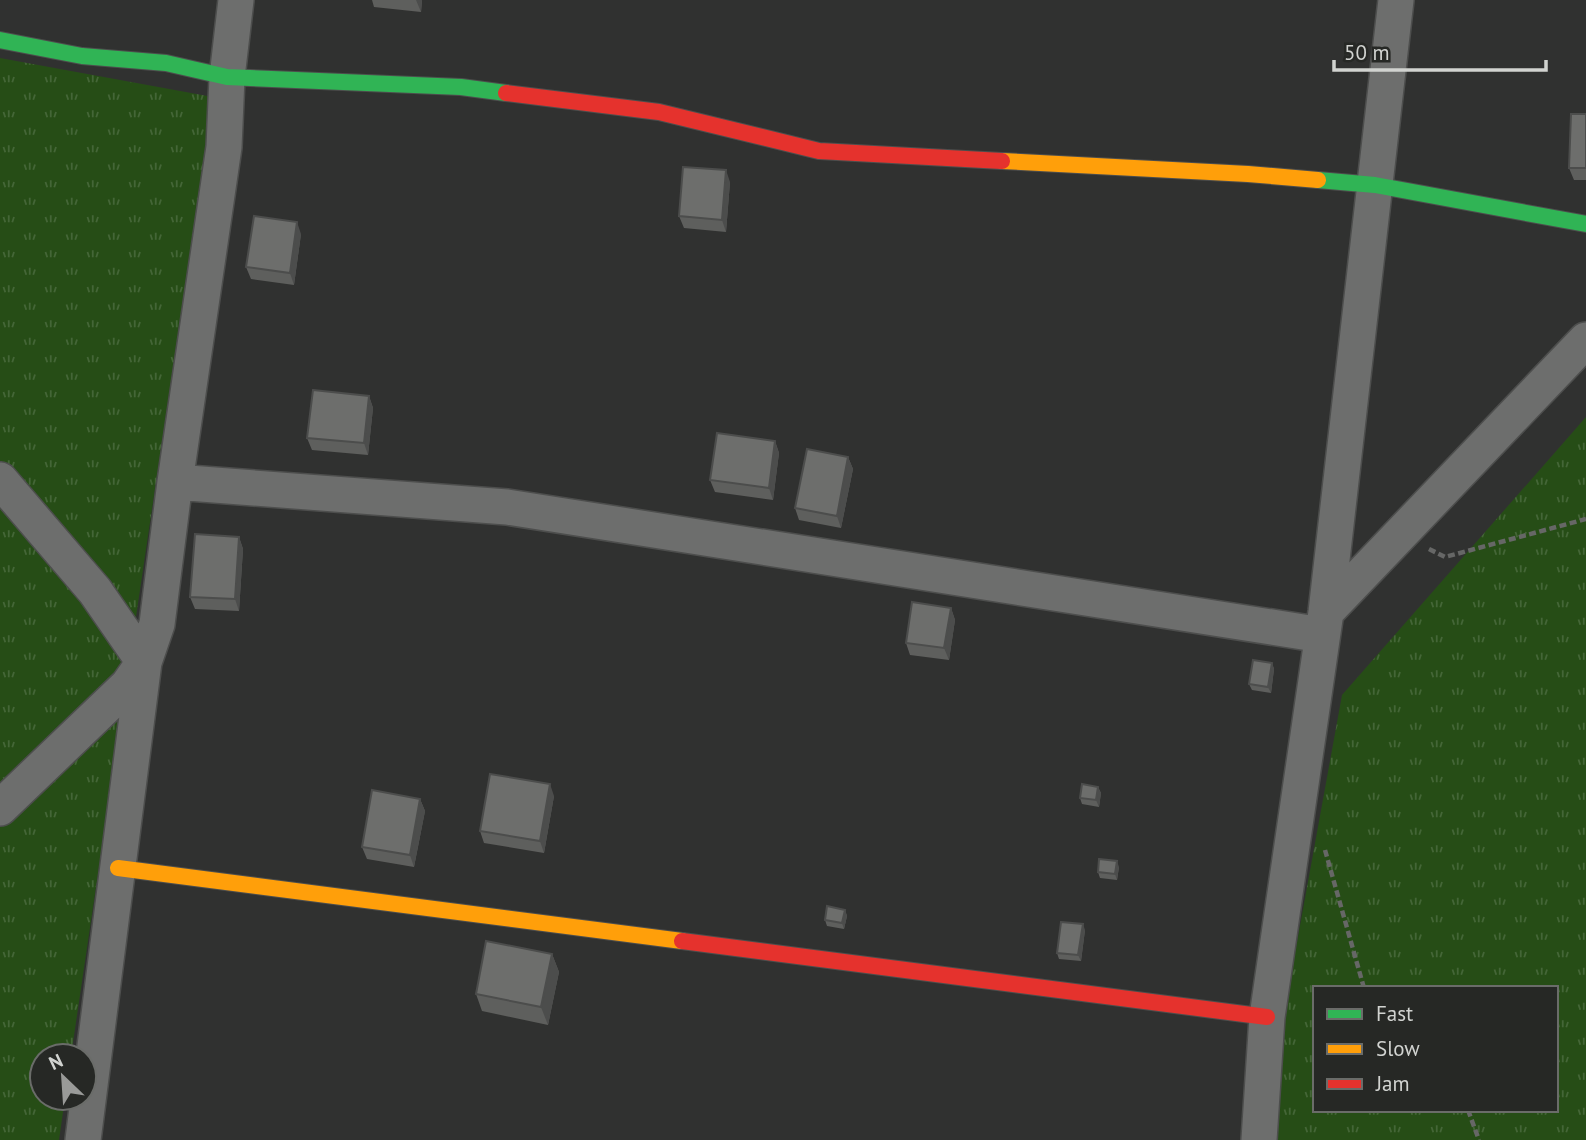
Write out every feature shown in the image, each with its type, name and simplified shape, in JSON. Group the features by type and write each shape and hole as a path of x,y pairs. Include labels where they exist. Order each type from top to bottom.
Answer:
{"street":[{"path":"83,1140 144,662 158,624 175,482 224,147 227,77 236,0"},
{"path":"1259,1140 1267,1017 1324,624 1396,0"},
{"path":"0,40 82,56 166,63 227,77 461,88 659,112 819,151 1248,174 1375,185 1586,224"},
{"path":"1324,624 1400,534 1586,340"},
{"path":"0,480 95,591 144,662"},
{"path":"175,482 507,507 1324,624"},
{"path":"0,808 128,685 144,662"},
{"path":"118,868 1267,1017"}],"path":[{"path":"1400,534 1445,557 1586,519"},
{"path":"1324,848 1363,986"},
{"path":"1469,1112 1479,1140"}],"green space":[{"path":"0,58 213,97 73,1042 28,1042 28,1112 63,1112 59,1140 0,1140"},
{"path":"1586,417 1586,1140 1261,1140 1342,695"}],"building":[{"path":"1571,114 1586,114 1586,168 1569,168"},
{"path":"683,167 726,170 722,220 679,216"},
{"path":"254,216 297,222 290,273 246,267"},
{"path":"313,390 369,396 364,443 307,438"},
{"path":"717,433 775,441 769,488 710,480"},
{"path":"807,449 848,457 837,516 795,508"},
{"path":"195,534 239,537 235,599 190,597"},
{"path":"912,602 951,608 944,648 906,643"},
{"path":"1253,660 1272,663 1268,687 1249,684"},
{"path":"490,774 550,784 540,841 480,831"},
{"path":"1082,784 1098,787 1096,800 1080,798"},
{"path":"372,790 420,799 410,855 362,847"},
{"path":"1099,859 1117,861 1115,874 1098,872"},
{"path":"827,906 845,910 842,923 825,920"},
{"path":"1061,922 1083,924 1078,955 1057,953"},
{"path":"486,941 552,954 541,1007 476,994"}],"traffic: fast":[{"path":"0,40 82,56 166,63 227,77 461,87 506,93"},
{"path":"1318,180 1375,185 1586,224"}],"traffic: slow":[{"path":"1002,161 1318,180"},
{"path":"118,868 682,941"}],"traffic: jam":[{"path":"506,93 659,112 819,151 1002,161"},
{"path":"682,941 1267,1017"}]}
